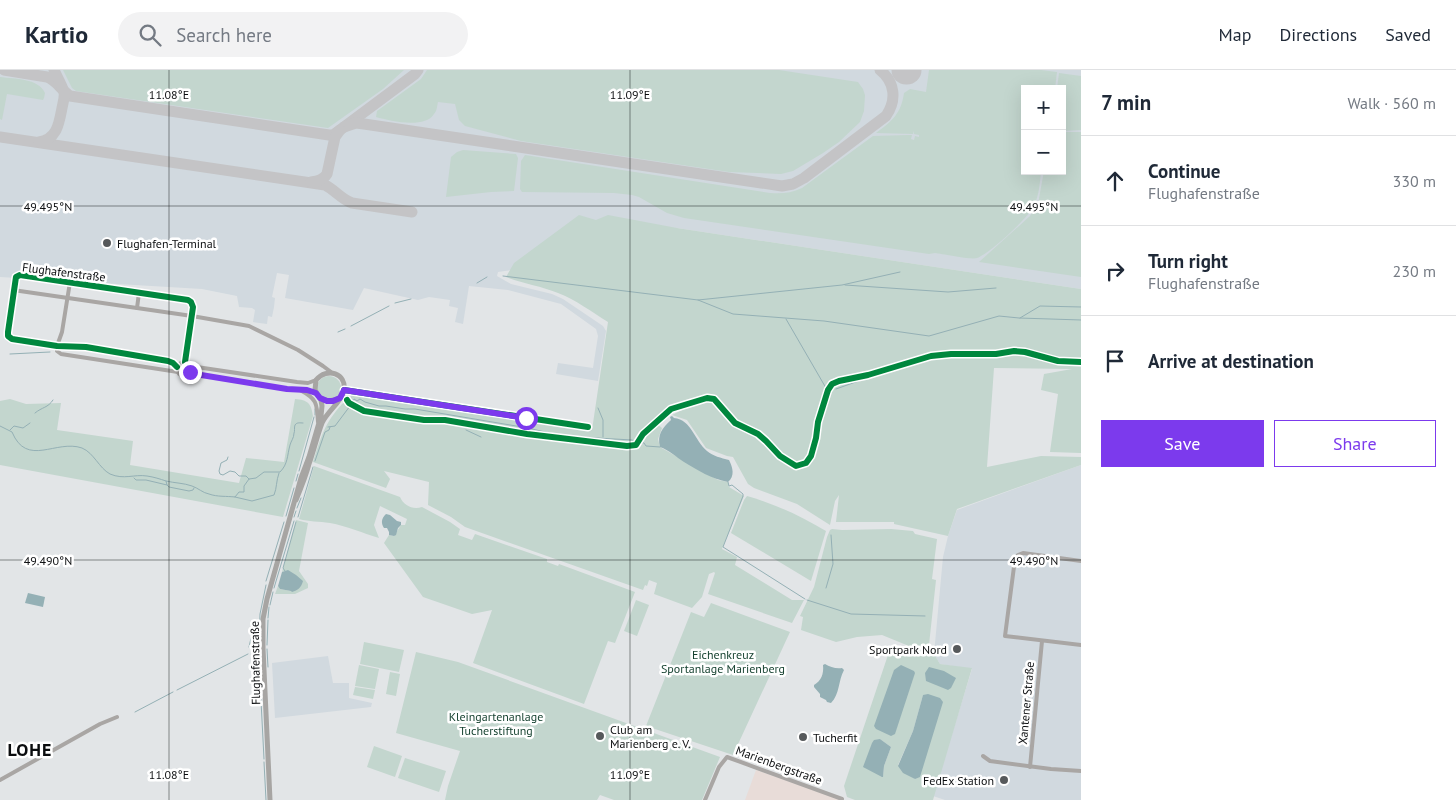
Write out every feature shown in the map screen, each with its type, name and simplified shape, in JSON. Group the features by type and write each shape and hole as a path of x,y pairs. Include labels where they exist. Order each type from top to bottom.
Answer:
{"main road":[{"path":"316,380 322,375 331,372"},
{"name":"Flughafenstraße","path":"296,500 306,476 324,420 344,390 341,379 331,372"},
{"name":"Flughafenstraße","path":"270,800 263,622 267,599 301,478 319,425 322,409 316,380"},
{"name":"Flughafenstraße","path":"318,396 325,401 340,398"}],"street":[{"name":"Flughafenstraße","path":"192,316 193,304 188,300 18,275 13,290 8,336 12,339 57,346 86,347 168,361 173,363 182,375 189,373 287,389 307,390 318,396"},
{"name":"Flughafenstraße","path":"70,282 57,351 61,354 177,369"},
{"name":"Flughafenstraße","path":"13,290 249,326 298,350 331,372"},
{"path":"137,308 139,293"},
{"path":"185,362 192,316"},
{"path":"177,369 179,363 185,362 190,366 297,382 308,383 316,380"},
{"path":"189,373 190,366"},
{"name":"Flughafenstraße","path":"298,389 312,397 316,402 319,425"},
{"path":"344,390 588,427"},
{"path":"1081,561 1023,553 1018,555 1016,557 1005,636 1081,645"},
{"name":"Xantener Straße","path":"1030,767 1042,641"},
{"path":"0,780 100,724 118,716"},
{"path":"984,756 990,761 1030,767 1081,770"},
{"name":"Marienbergstraße","path":"705,800 719,767 727,757 842,799"}],"shaded area":[{"path":"0,70 1081,70 1081,289 677,228 524,268 498,272 497,276 511,284 552,294 563,299 603,326 606,331 598,381 556,374 558,363 593,368 598,336 596,329 561,304 508,290 469,286 463,324 455,322 458,308 449,306 450,300 429,297 418,300 364,288 353,310 285,298 289,275 277,273 272,297 275,298 274,307 272,317 268,316 267,324 253,322 255,310 239,307 237,296 202,289 0,277"},
{"path":"1081,465 1081,800 945,800 933,796 972,669 940,664 934,654 943,557 957,510"},
{"path":"328,656 333,683 349,683 349,698 372,703 371,707 275,718 272,663"},
{"path":"756,770 842,800 745,800"}],"green space":[{"path":"63,70 404,70 383,89 328,128 76,91 72,88"},
{"path":"427,70 779,70 858,82 865,95 864,111 860,122 839,142 793,171 781,174 729,172 521,141 465,126 459,120 455,104 438,102 435,113 429,119 415,123 376,117 377,111 421,79"},
{"path":"929,70 1041,70 1057,72 1055,85 1021,85 1021,175 1041,175 1036,202 1031,211 1008,235 977,258 929,254 684,218 667,213 632,195 614,193 522,192 520,189 521,161 525,155 770,193 794,191 802,188 873,136 912,135 911,139 914,140 915,136 919,137 913,131 913,134 876,133 887,125 898,112 904,93 910,89 926,92"},
{"path":"1059,73 1081,76 1081,130 1066,131 1066,85 1058,85"},
{"path":"0,77 26,80 37,84 45,93 43,100 7,94 2,120 0,119"},
{"path":"1066,132 1081,132 1081,277 979,262 1030,216 1038,204 1043,175 1066,175"},
{"path":"463,150 516,154 518,158 514,191 446,197 451,157"},
{"path":"579,215 596,220 608,215 677,228 1081,289 1081,453 1050,452 1058,394 1041,390 1044,374 1072,369 994,368 987,467 1041,456 1081,457 1081,465 957,509 948,536 894,524 894,522 836,522 839,495 835,501 830,525 797,504 748,484 733,457 706,448 687,420 672,415 696,403 696,401 671,407 657,421 644,430 638,440 641,440 657,424 662,428 658,439 660,447 718,480 728,482 729,487 744,496 722,549 737,557 735,565 792,600 804,600 792,623 708,594 714,572 709,574 702,597 692,608 654,594 657,583 649,580 643,590 465,527 428,505 429,482 384,471 390,479 386,488 313,462 321,438 331,418 345,402 352,405 354,403 350,400 351,395 592,430 608,322 565,296 506,277 514,263"},
{"path":"329,376 338,379 341,388 338,397 329,400 320,397 317,388 320,379"},
{"path":"10,399 26,404 61,403 57,430 133,441 130,465 239,483 246,458 284,462 295,399 308,403 313,416 283,517 0,465 0,401"},
{"path":"314,466 400,497 409,506 415,508 422,507 460,529 458,535 472,540 475,534 547,559 547,562 558,566 559,564 635,592 615,643 608,641 584,704 473,663 492,610 472,614 423,597 384,543 389,535 394,536 401,525 405,525 407,519 380,506 374,525 379,538 336,524 299,519"},
{"path":"747,496 788,511 826,531 811,581 731,533"},
{"path":"296,520 308,523 299,571 308,584 308,588 295,594 275,594 278,586 280,589 291,591 285,571 282,572"},
{"path":"891,529 913,531 915,534 937,539 932,579 936,580 928,654 934,654 940,664 972,668 933,800 855,800 847,797 844,786 889,652 926,653 882,635 857,637 836,642 801,630 803,617 800,616 814,587 830,530","holes":["923,695 915,779 898,765 913,731","880,739 891,747 884,766 883,776"]},
{"path":"636,600 649,605 637,636 624,631"},
{"name":"Eichenkreuz Sportanlage Marienberg","path":"711,603 790,632 733,755 646,726 691,612 704,617"},
{"path":"364,642 404,650 399,672 360,664"},
{"name":"Kleingartenanlage Tucherstiftung","path":"416,652 458,662 720,757 702,800 614,800 600,795 597,800 445,800 460,751 396,733"},
{"path":"359,665 379,669 375,689 355,686"},
{"path":"390,672 400,674 396,696 386,694"},
{"path":"355,687 375,690 373,699 353,695"},
{"path":"374,746 402,756 395,777 367,767"},
{"path":"405,758 446,771 439,792 398,778"}],"water":[{"path":"672,416 689,426 707,451 714,456 729,460 733,472 728,482 705,474 660,447 659,439 661,432"},
{"path":"386,514 401,522 394,536 389,535 387,528 384,528 382,524 382,519"},
{"path":"288,570 303,581 299,588 292,592 280,589 278,586 282,572"},
{"path":"28,593 45,597 43,607 25,603"},
{"path":"823,665 844,670 836,696 831,703 820,697 820,694 814,687 821,677"},
{"path":"901,665 915,673 895,734 891,736 876,729 874,726 894,670"},
{"path":"929,667 944,671 956,678 951,688 948,690 926,681 925,673"},
{"path":"928,694 940,698 943,702 920,777 915,779 903,773 898,766 913,731 923,695"},
{"path":"880,739 891,747 884,766 883,777 863,767 872,743 874,740"}],"waterway":[{"path":"503,276 698,300 842,285 900,272"},
{"path":"477,283 487,277"},
{"path":"845,285 948,292 996,288"},
{"path":"395,303 411,299"},
{"path":"698,300 733,314 824,321 929,336 999,316 1081,320"},
{"path":"351,326 389,306"},
{"path":"1020,318 1040,306 1081,307"},
{"path":"786,319 826,388"},
{"path":"338,332 345,329"},
{"path":"10,354 50,352"},
{"path":"836,389 881,373"},
{"path":"353,402 354,399 357,401 360,399 379,406 415,409 528,428 562,436 632,440 636,442"},
{"path":"35,413 49,405 53,400"},
{"path":"328,427 335,426 350,406"},
{"path":"598,408 603,420 603,437"},
{"path":"315,409 315,415"},
{"path":"299,471 314,417"},
{"path":"10,430 14,426 23,428 30,423"},
{"path":"0,426 12,432 18,443 34,451 72,446 82,448 90,453 106,471 115,476 150,476 189,485 212,495 235,497 239,492 244,492 244,486 249,479 256,478 264,472 280,472 283,469 294,436 295,425 303,423"},
{"path":"315,461 325,432 330,427"},
{"path":"466,430 481,437"},
{"path":"640,442 646,446 660,447"},
{"path":"228,457 227,460 221,463 220,474 223,475 230,471 235,472 239,476 246,476 249,479"},
{"path":"298,517 313,467"},
{"path":"235,497 252,501 274,495 279,473"},
{"path":"296,481 298,474"},
{"path":"134,478 136,480 146,480 167,485"},
{"path":"166,481 169,487 189,491 194,488"},
{"path":"728,482 729,486 732,485 743,496 723,547 805,599"},
{"path":"286,516 294,488"},
{"path":"297,508 301,498"},
{"path":"294,517 296,511"},
{"path":"274,588 294,521"},
{"path":"266,581 284,522"},
{"path":"285,571 283,568 296,522"},
{"path":"826,588 833,564 831,535"},
{"path":"259,644 260,614 266,585"},
{"path":"270,605 273,592"},
{"path":"807,600 851,614 925,616"},
{"path":"268,618 269,607"},
{"path":"267,645 268,620"},
{"path":"249,647 254,625"},
{"path":"267,649 268,667"},
{"path":"259,653 260,680"},
{"path":"177,690 248,654"},
{"path":"260,681 264,759"},
{"path":"135,712 173,692"},
{"path":"264,762 266,800"}],"taxiway":[{"path":"4,70 47,77 70,96 329,135 333,135 340,130 418,70"},
{"path":"39,142 50,138 56,130 61,114 64,92 54,70"},
{"path":"344,127 356,123 364,124 782,186 793,184 804,178 886,116 892,104 893,92 889,80 880,70"},
{"path":"311,182 320,180 327,174 335,137 340,130"},
{"path":"0,137 325,185 352,203 412,212"}],"cycle path":[{"path":"177,367 168,361 86,347 57,346 12,339 8,336 8,332 16,277 20,275 188,300 193,307 185,362"},
{"path":"347,400 364,411 424,420 445,420 527,434 627,446 636,445 643,434 671,409 707,398 714,399 735,423 758,434 780,456 796,466 806,463 811,456 818,422 828,390 832,384 839,381 868,375 931,356 951,354 996,354 1014,351 1058,361 1081,362"},
{"path":"344,390 588,427"}],"place":[{"name":"Flughafen-Terminal","path":"107,243"},
{"name":"Sportpark Nord","path":"957,649"},
{"name":"Club am Marienberg e. V.","path":"600,736"},
{"name":"Tucherfit","path":"803,737"},
{"name":"FedEx Station","path":"1004,780"}],"district":[{"name":"LOHE","path":"30,749"}],"route":[{"path":"190,372 287,389 307,390 316,393 325,401 333,401 340,398 344,390 526,418"}]}
